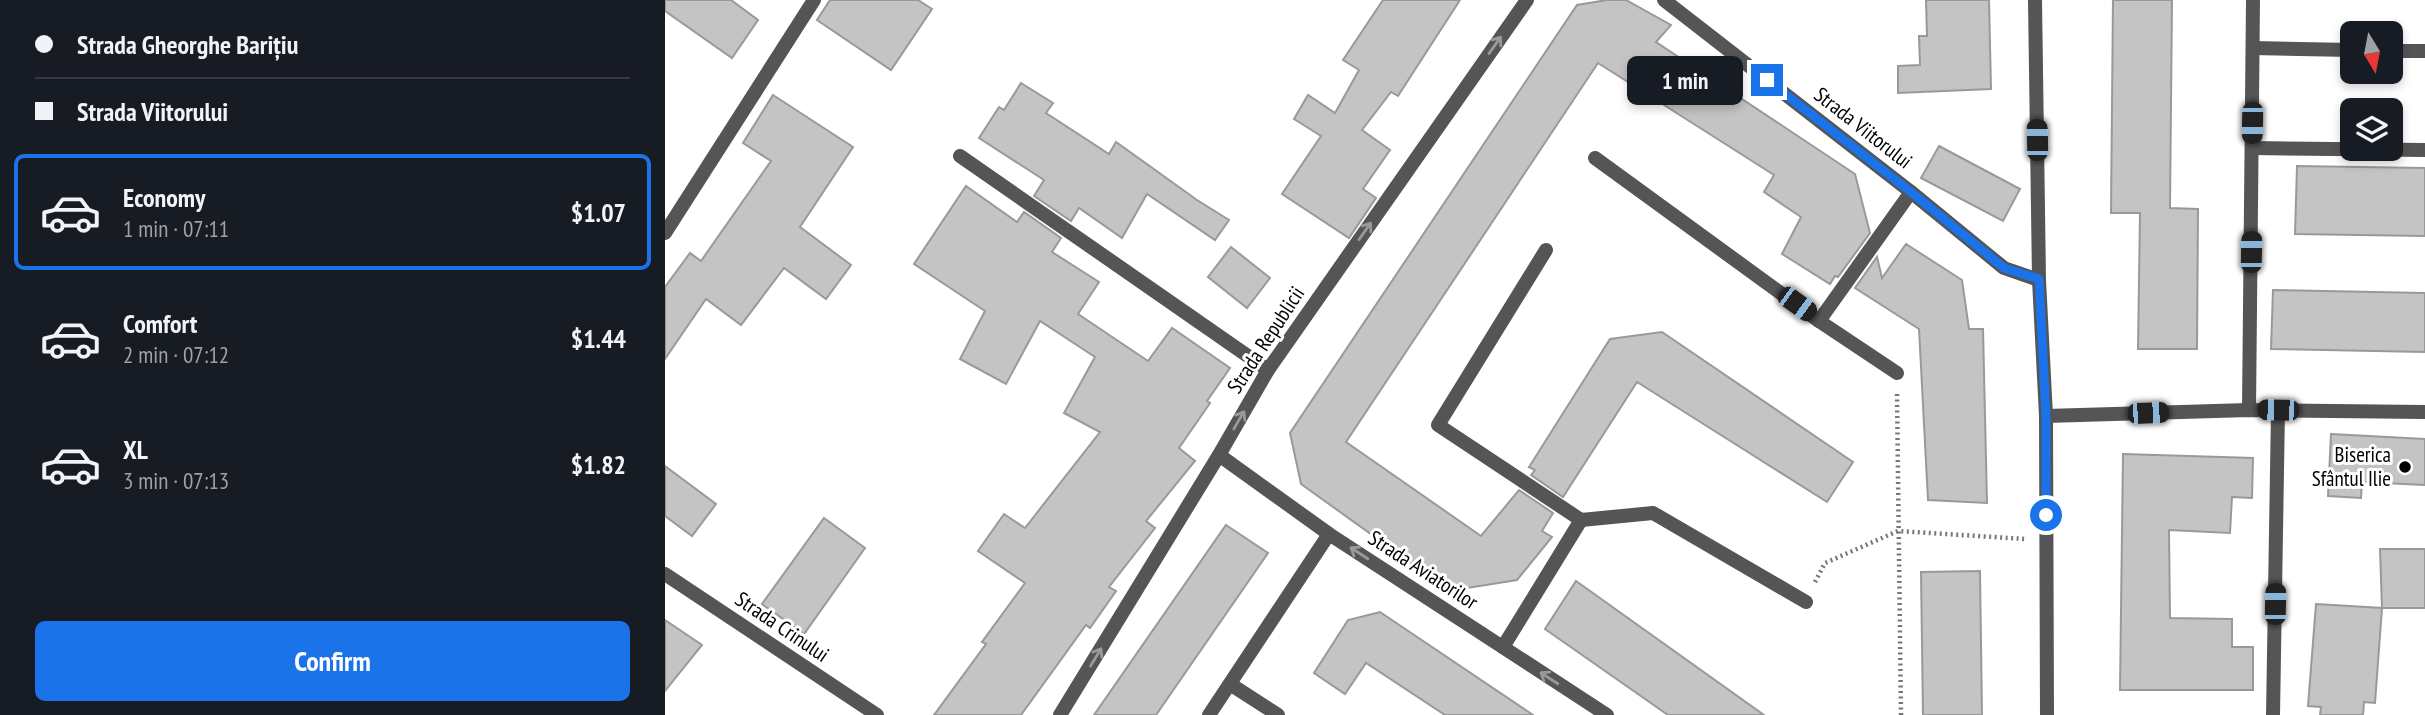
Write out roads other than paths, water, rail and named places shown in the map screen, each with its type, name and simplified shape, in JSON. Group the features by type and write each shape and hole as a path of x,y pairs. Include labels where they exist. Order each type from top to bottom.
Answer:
{"street":[{"path":"665,233 814,0"},
{"name":"Strada Republicii","path":"1060,715 1268,370 1527,0"},
{"name":"Strada Viitorului","path":"1664,0 1911,192 2004,268 2039,279"},
{"path":"2035,0 2039,279 2046,416 2047,715"},
{"path":"2249,410 2253,0"},
{"path":"2253,48 2340,50"},
{"path":"2403,51 2425,51"},
{"path":"2252,148 2425,150"},
{"path":"960,156 1268,370"},
{"path":"1595,158 1819,321 1897,373"},
{"path":"1819,321 1911,192"},
{"path":"1546,250 1438,425 1581,520 1653,513 1806,602"},
{"path":"2046,416 2249,410 2425,412"},
{"path":"2273,715 2278,410"},
{"name":"Strada Aviatorilor","path":"1219,455 1329,534 1607,715"},
{"path":"1503,647 1581,520"},
{"path":"1209,715 1329,534"},
{"name":"Strada Crinului","path":"665,574 877,715"},
{"path":"1230,684 1278,715"}],"place":[{"name":"Biserica Sfântul Ilie","path":"2405,467"}]}
